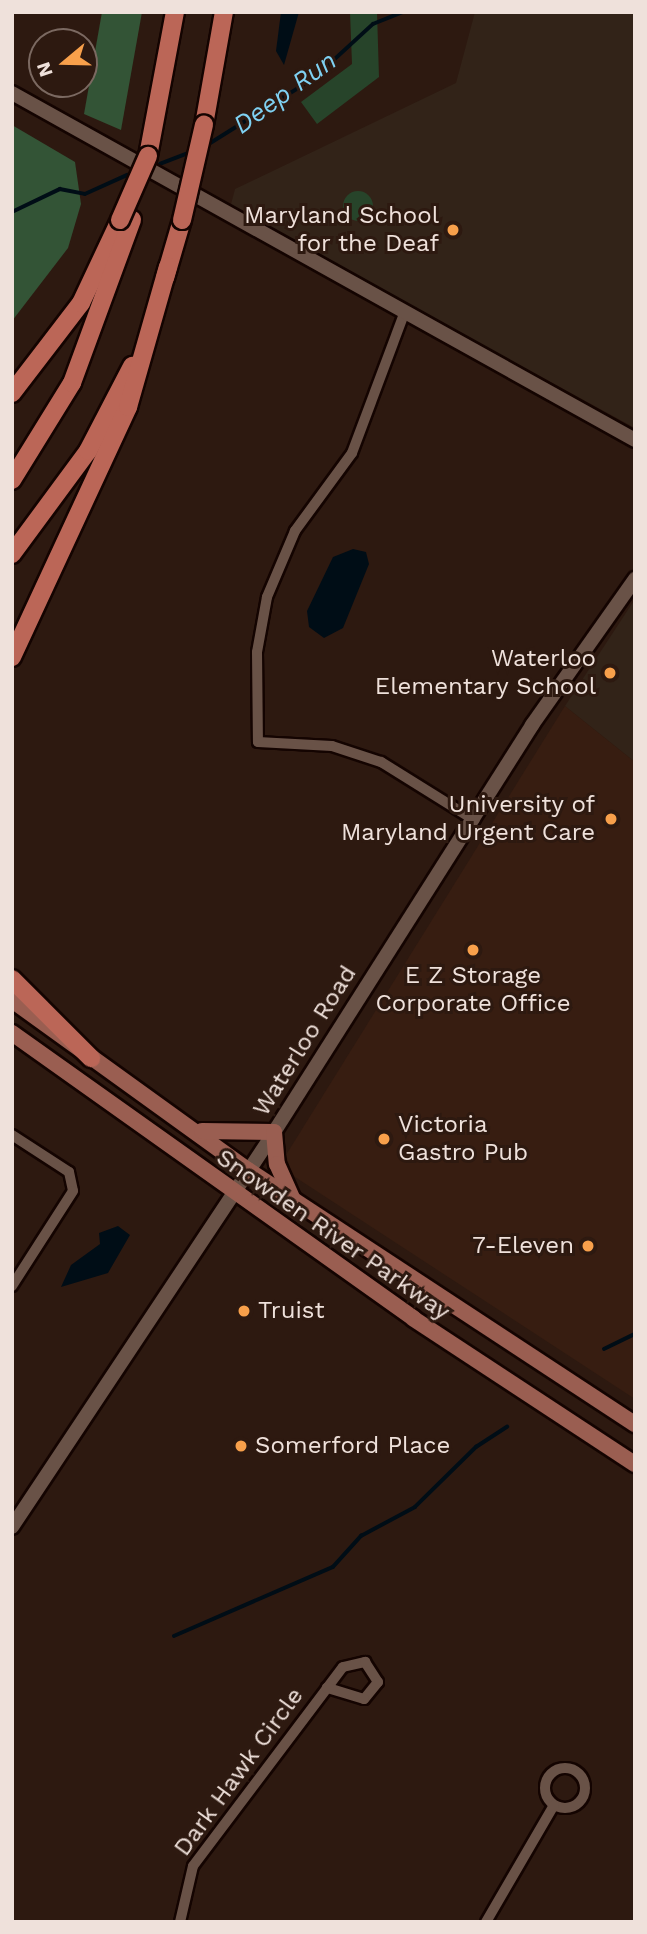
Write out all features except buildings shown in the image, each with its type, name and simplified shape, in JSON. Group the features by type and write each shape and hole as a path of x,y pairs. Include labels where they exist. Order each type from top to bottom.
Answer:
{"highway":[{"path":"12,480 72,383 150,148 175,12"},
{"path":"12,657 128,408 182,220 204,125 224,12"},
{"path":"12,393 81,303 126,220"},
{"path":"12,555 57,500 115,403 168,267"},
{"path":"12,979 91,1058"}],"main road":[{"path":"12,93 404,314 635,440"},
{"name":"Waterloo Road","path":"12,1527 274,1132 474,820 635,579"},
{"name":"Snowden River Parkway","path":"12,1000 248,1170 635,1424"},
{"name":"Snowden River Parkway","path":"12,1033 233,1193 635,1464"},
{"path":"188,1127 218,1136 274,1132 277,1164 293,1200"}],"street":[{"path":"404,314 352,453 295,531 267,597 257,652 258,742 332,746 381,762 474,820"},
{"path":"12,1135 60,1164 73,1191 12,1286"},
{"name":"Dark Hawk Circle","path":"180,1922 193,1866 327,1688 343,1667 356,1662 372,1667 378,1682 363,1699 327,1688"},
{"path":"563,1767 579,1772 582,1799 569,1808 554,1805 545,1793 547,1778 563,1767"},
{"path":"486,1922 554,1805"}],"shaded area":[{"path":"281,12 299,12 284,65 276,51"},
{"name":"Maryland School for the Deaf","path":"475,12 635,12 635,428 230,208 235,189 456,83"},
{"path":"353,549 366,552 369,564 343,628 324,638 309,627 307,611 333,557"},
{"name":"Waterloo Elementary School","path":"635,599 635,762 565,706"},
{"path":"565,706 635,762 635,1399 292,1175 286,1155"},
{"path":"118,1226 130,1235 108,1273 61,1287 71,1265 100,1244 99,1233"}],"green space":[{"path":"102,12 142,12 121,130 84,114 87,98 98,98 98,35"},
{"path":"350,12 377,12 379,77 317,124 301,102 352,64"},
{"path":"12,125 75,162 81,204 68,248 12,321"},
{"path":"358,191 369,195 373,206 369,217 358,221 347,217 343,206 347,195"}],"waterway":[{"name":"Deep Run","path":"204,147 313,79 373,24 403,12"},
{"name":"Deep Run","path":"160,164 191,152"},
{"name":"Deep Run","path":"12,212 60,189 85,194 127,175"},
{"path":"604,1349 635,1334"},
{"path":"174,1636 333,1567 361,1536 415,1507 476,1447 507,1427"}],"place":[{"name":"Maryland School for the Deaf","path":"453,230"},
{"name":"Waterloo Elementary School","path":"610,673"},
{"name":"University of Maryland Urgent Care","path":"611,819"},
{"name":"E Z Storage Corporate Office","path":"473,950"},
{"name":"Victoria Gastro Pub","path":"384,1139"},
{"name":"7-Eleven","path":"588,1246"},
{"name":"Truist","path":"244,1311"},
{"name":"Somerford Place","path":"241,1446"}]}
